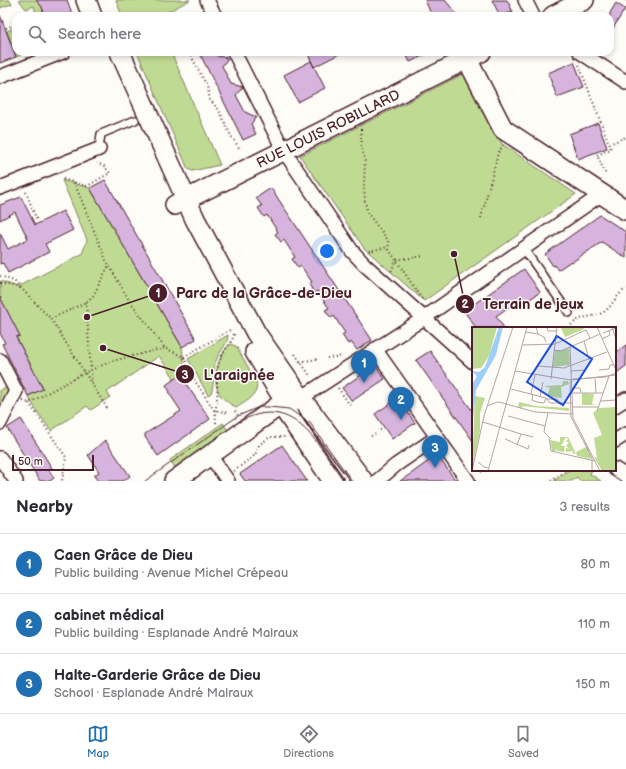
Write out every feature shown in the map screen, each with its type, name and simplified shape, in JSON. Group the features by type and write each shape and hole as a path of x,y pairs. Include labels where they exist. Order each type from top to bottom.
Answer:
{"street":[{"path":"86,0 90,12"},
{"path":"100,0 104,12"},
{"path":"207,0 213,12"},
{"path":"525,0 531,12"},
{"path":"561,12 584,0"},
{"path":"0,77 53,56"},
{"path":"108,56 135,120 256,333 291,404 333,481"},
{"path":"122,56 181,202"},
{"path":"236,56 284,151 352,251 364,264 425,311 472,361"},
{"name":"RUE LOUIS ROBILLARD","path":"181,202 472,56"},
{"path":"474,56 503,129 626,210"},
{"path":"579,57 626,82"},
{"path":"0,188 99,149"},
{"path":"174,481 375,349 425,311 524,249 602,194"},
{"path":"375,349 468,481"},
{"path":"0,360 16,391 0,423"},
{"path":"616,405 626,399"},
{"path":"194,481 226,472 275,424 291,404"},
{"path":"291,404 363,481"},
{"path":"616,440 626,434"},
{"path":"377,481 437,437"},
{"path":"0,458 16,481"},
{"path":"616,470 626,476"}],"lane":[{"path":"99,149 102,134 135,120"},
{"path":"524,249 569,313"}],"path":[{"path":"6,28 12,26"},
{"path":"191,56 207,86 210,100 219,110 231,136 240,149"},
{"path":"579,57 581,74 604,135 611,149 597,155 606,175"},
{"path":"361,122 362,150 365,158 365,202 368,214 388,240 388,247 425,311"},
{"path":"481,218 498,153 510,133"},
{"path":"609,144 626,137"},
{"path":"63,179 87,186 110,174 104,166 91,159"},
{"path":"74,182 109,264 129,300 165,348 184,357 195,381 214,410 216,423"},
{"path":"26,192 37,221"},
{"path":"364,253 388,247"},
{"path":"396,260 424,256"},
{"path":"389,276 396,260"},
{"path":"51,319 86,302 92,296 109,264"},
{"path":"0,276 14,281 51,319 92,387 107,408"},
{"path":"0,282 21,289"},
{"path":"569,327 575,321 588,315 602,313 626,289"},
{"path":"86,302 92,387"},
{"path":"184,357 230,330"},
{"path":"214,410 218,397 216,372 221,356 232,342 234,334"},
{"path":"29,403 91,369 112,361 165,348"},
{"path":"295,354 311,378"},
{"path":"327,358 348,356"},
{"path":"300,362 317,360"},
{"path":"337,386 350,405"},
{"path":"22,400 29,403 66,457 62,481"},
{"path":"214,410 229,413"},
{"path":"371,436 375,434"},
{"path":"226,472 255,455 258,444 273,436 289,439"},
{"path":"551,481 565,471"}],"green space":[{"path":"0,0 9,0 12,4 0,8"},
{"path":"19,0 36,0 42,7 43,12 36,12 34,6 26,9"},
{"path":"116,0 190,0 168,12 120,12"},
{"path":"12,29 12,45 7,31"},
{"path":"139,56 173,56 220,165 192,171 188,169"},
{"path":"465,73 502,144 576,194 424,301 364,248 300,156"},
{"path":"62,180 90,188 182,347 185,371 175,379 159,356 107,392 110,397 91,410 87,406 51,431 28,396 43,388 16,337 19,336 0,297 0,281 18,287 82,254 87,240"},
{"path":"228,335 227,342 216,361 212,389 211,393 208,395 188,359"},
{"path":"230,344 236,346 256,381 257,386 252,397 236,408 221,396 216,385 216,372 220,359"},
{"path":"7,387 10,392 0,412 0,390"},
{"path":"223,423 229,432 176,469 170,460"},
{"path":"568,471 592,471 590,474 601,481 580,481 577,477 572,481 554,481"}],"building":[{"path":"36,0 67,0 72,12 44,12 42,7"},
{"path":"425,0 445,0 455,12 430,12"},
{"path":"492,0 507,0 513,12 498,12"},
{"path":"616,3 625,9 614,27 614,12 611,12"},
{"path":"0,15 12,46 12,56 16,57 0,63"},
{"path":"201,56 228,58 222,66 231,84 243,87 236,95 245,112 256,117 251,124 256,134 243,140"},
{"path":"309,56 335,56 314,67"},
{"path":"407,56 423,56 410,62"},
{"path":"311,61 325,88 298,102 284,75"},
{"path":"574,62 584,87 557,97 548,73"},
{"path":"598,123 607,148 578,159 569,134"},
{"path":"105,180 196,339 182,347 90,188"},
{"path":"271,188 372,340 357,350 351,342 348,344 342,335 345,333 334,316 331,318 325,310 329,308 317,291 314,293 309,284 312,282 301,266 298,268 292,259 295,257 284,240 281,242 275,234 278,232 267,215 264,217 258,208 262,206 256,198"},
{"path":"21,197 35,225 63,211 73,230 45,244 49,252 8,273 3,263 0,264 0,233 8,249 28,239 15,212 0,220 0,205"},
{"path":"600,215 626,232 626,258 602,242 558,270 554,265 553,266 545,254"},
{"path":"524,269 540,292 523,304 520,299 496,316 503,327 475,327 464,311"},
{"path":"0,297 20,336 16,337 43,389 28,396 2,344 5,343 0,333"},
{"path":"626,345 626,366 616,373 616,352"},
{"path":"430,351 472,411 472,440 416,360"},
{"path":"375,365 385,379 352,401 342,388"},
{"path":"180,375 210,419 158,456 145,437 145,434 181,411 169,393 170,392 166,385"},
{"path":"398,398 415,423 392,439 375,414"},
{"path":"21,419 52,468 49,470 54,478 50,481 40,481 7,428"},
{"path":"105,440 130,476 123,481 98,481 94,476 99,472 88,455"},
{"path":"282,445 307,481 245,481 240,474"},
{"path":"437,455 456,481 400,481 412,473"}],"tram line":[{"path":"145,481 238,416 259,407 289,409 310,423 352,481"},
{"path":"239,422 258,414 274,413 289,417 302,426 313,438 344,481"}],"place":[{"name":"Terrain de jeux","path":"454,254"},
{"name":"Parc de la Grâce-de-Dieu","path":"87,317"},
{"name":"L'araignée","path":"103,348"},
{"name":"Caen Grâce de Dieu","path":"364,383"},
{"name":"cabinet médical","path":"401,420"},
{"name":"Halte-Garderie Grâce de Dieu","path":"435,468"}]}
